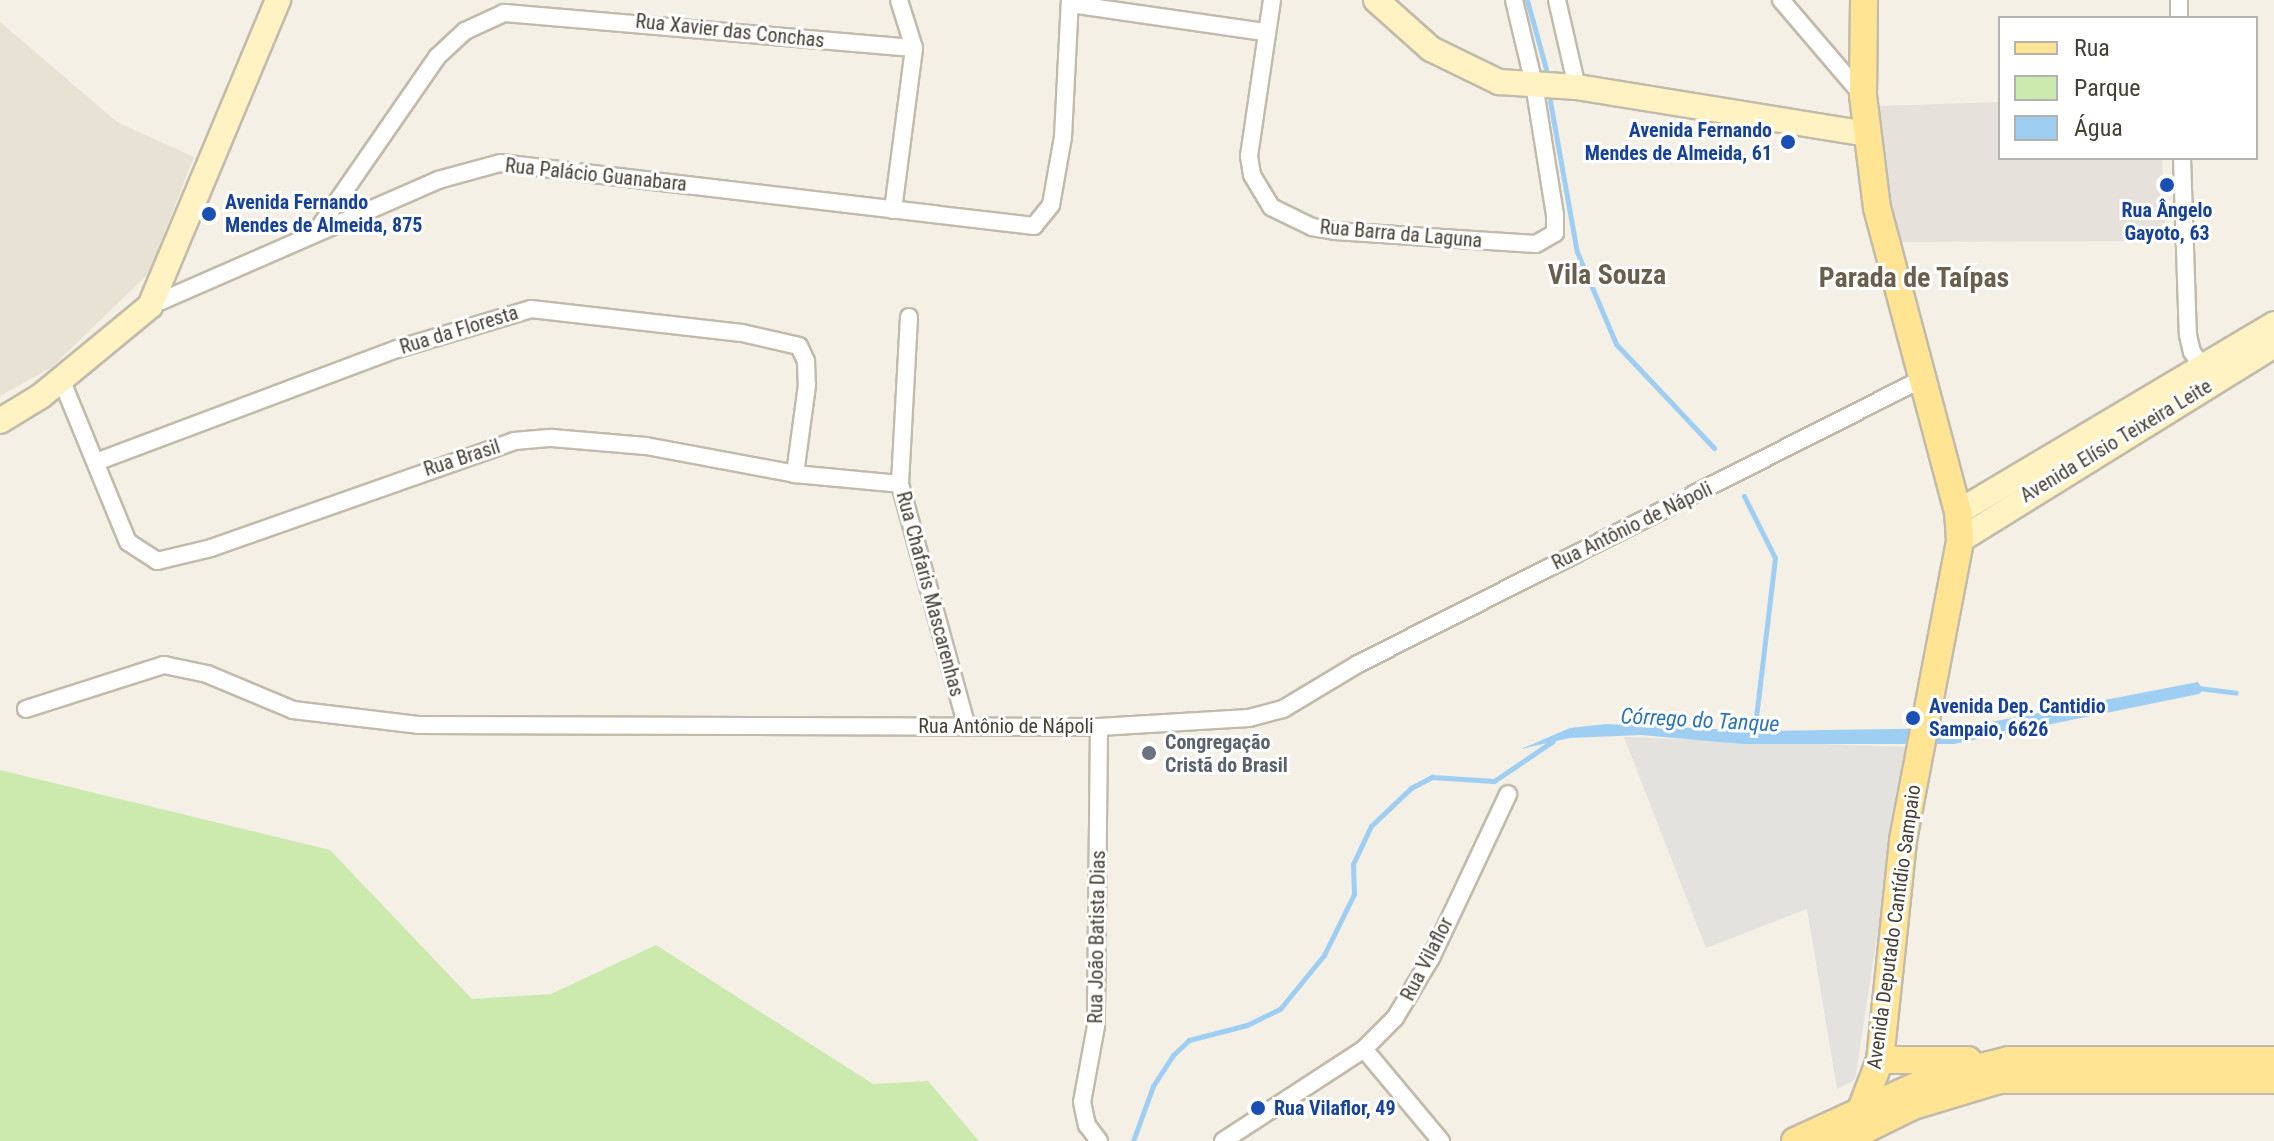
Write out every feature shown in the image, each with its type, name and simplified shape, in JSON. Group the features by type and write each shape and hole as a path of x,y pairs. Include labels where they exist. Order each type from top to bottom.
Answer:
{"main road":[{"name":"Avenida Deputado Cantídio Sampaio","path":"1840,1141 1862,1107 1880,1060 1895,895 1960,540 1958,512 1877,208 1863,96 1864,0"},
{"path":"1880,1060 2274,1060"},
{"path":"1795,1141 1862,1107 1954,1071 2009,1060"},
{"path":"1840,1141 1927,1101 1999,1080 2274,1080"}],"street":[{"path":"0,421 61,379 150,306 278,0"},
{"path":"893,210 914,48 899,0"},
{"name":"Rua Barra da Laguna","path":"1272,0 1249,156 1256,184 1271,207 1312,227 1536,244 1555,233 1534,84"},
{"path":"1376,0 1431,49 1467,70 1499,82 1577,87 1866,134"},
{"path":"1514,0 1534,84"},
{"path":"1557,0 1577,87"},
{"path":"1781,0 1863,96"},
{"path":"1070,2 1265,32"},
{"name":"Rua Palácio Guanabara","path":"150,306 457,173 500,163 1020,227 1042,221 1051,205 1067,102 1070,2"},
{"name":"Rua Xavier das Conchas","path":"316,232 437,57 465,31 504,13 914,48"},
{"path":"2182,160 2188,335 2208,374"},
{"name":"Rua da Floresta","path":"96,462 397,349 531,309 742,333 799,346 806,361 807,385 795,474"},
{"name":"Rua Chafaris Mascarenhas","path":"909,317 900,484 967,727"},
{"name":"Avenida Elísio Teixeira Leite","path":"1960,540 2208,374 2274,324"},
{"name":"Avenida Elísio Teixeira Leite","path":"1958,512 2208,374 2274,345"},
{"path":"61,379 96,462"},
{"name":"Rua Antônio de Nápoli","path":"26,709 164,665 207,674 293,710 373,722 1099,727 1229,721 1283,709 1358,664 1922,379"},
{"name":"Rua Brasil","path":"96,462 128,542 157,561 200,552 514,441 552,438 646,446 795,474 900,484"},
{"name":"Rua João Batista Dias","path":"1098,1139 1087,1125 1082,1102 1096,1026 1099,727"},
{"name":"Rua Vilaflor","path":"1223,1141 1364,1049 1412,993 1508,794"},
{"path":"1364,1049 1441,1141"}],"shaded area":[{"path":"0,22 117,122 194,157 148,274 52,367 0,396"},
{"path":"1998,102 1998,160 2162,160 2166,241 1897,242 1879,106"},
{"path":"1624,737 1906,747 1855,1080 1837,1089 1807,909 1706,948"}],"green space":[{"path":"0,770 330,850 472,999 551,994 656,945 873,1084 928,1081 979,1141 0,1141"}],"water":[{"path":"2198,682 2203,690 2199,694 1954,744 1743,744 1641,735 1570,738 1521,749 1570,728 1606,724 1760,731 1960,728"}],"waterway":[{"path":"1527,0 1546,69"},
{"path":"1550,101 1577,252 1616,344 1714,448"},
{"path":"1744,496 1775,558 1754,734"},
{"name":"Córrego do Tanque","path":"2198,688 2236,693"},
{"name":"Córrego do Tanque","path":"1133,1141 1153,1086 1173,1055 1189,1040 1247,1025 1280,1009 1324,955 1354,894 1353,864 1371,826 1411,788 1432,777 1494,781 1553,741"}],"place":[{"name":"Avenida Fernando Mendes de Almeida, 61","path":"1788,142"},
{"name":"Rua Ângelo Gayoto, 63","path":"2167,185"},
{"name":"Avenida Fernando Mendes de Almeida, 875","path":"209,214"},
{"name":"Avenida Dep. Cantidio Sampaio, 6626","path":"1913,718"},
{"name":"Congregação Cristã do Brasil","path":"1149,753"},
{"name":"Rua Vilaflor, 49","path":"1258,1108"}],"district":[{"name":"Vila Souza","path":"1607,275"},
{"name":"Parada de Taípas","path":"1914,278"}]}
